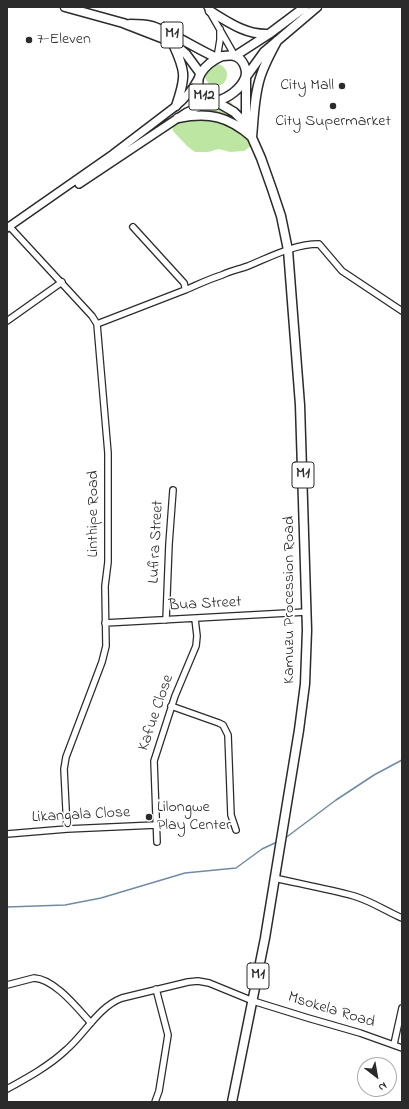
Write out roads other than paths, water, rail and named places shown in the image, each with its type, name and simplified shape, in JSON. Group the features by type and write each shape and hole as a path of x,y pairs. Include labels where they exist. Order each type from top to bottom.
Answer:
{"highway":[{"name":"M1","path":"65,7 123,23 172,42 186,54 199,76"},
{"path":"217,58 235,56 269,34 304,7"},
{"name":"M12","path":"217,58 210,62 199,76 199,88 201,93 207,99 215,101 228,96 242,85 264,52 317,7"},
{"path":"209,9 227,21 249,32 269,34"},
{"name":"M1","path":"123,23 152,26 217,58"},
{"path":"252,137 254,108 259,84 267,61 277,41"},
{"path":"172,42 182,64 184,76 183,86 176,106"},
{"path":"235,56 243,63 246,69 246,77"},
{"name":"M1","path":"246,77 246,124"},
{"name":"M1","path":"215,101 234,112 246,124"},
{"path":"178,118 193,115 214,116 236,126 252,137"},
{"name":"Kamuzu Procession Road","path":"232,1102 265,938 303,703 306,655 300,405 288,250 281,216 261,158 246,124"}],"main road":[{"path":"8,227 113,154 176,106 186,98 199,76"},
{"path":"38,206 87,179 194,108 215,101"}],"street":[{"path":"209,9 235,56"},
{"path":"217,58 220,40 220,27"},
{"path":"8,227 62,282 92,316 97,324 220,275 288,250 312,244 319,244 342,271 402,311"},
{"path":"133,227 184,283 185,289"},
{"path":"7,321 62,282"},
{"name":"Linthipe Road","path":"67,829 64,769 66,757 105,653 106,646 105,586 108,546 108,453 97,324"},
{"name":"Lufira Street","path":"166,620 173,490"},
{"name":"Bua Street","path":"105,623 306,612"},
{"name":"Kafue Close","path":"157,842 154,761 171,706 196,646 197,636 195,619"},
{"path":"171,706 219,723 223,725 226,730 229,744 232,815 236,830"},
{"name":"Likangala Close","path":"7,834 67,829 156,825"},
{"path":"274,878 326,888 354,896 382,907 402,918"},
{"path":"7,985 34,978 47,982 62,993 92,1023"},
{"name":"Msokela Road","path":"7,1089 57,1058 107,1006 118,999 188,982 198,981 212,984 253,1000 394,1044 402,1048"},
{"path":"155,1102 159,1091 168,1035 156,989"},
{"path":"394,1044 402,1008"}],"waterway":[{"path":"284,839 336,800 374,775 402,760"},
{"path":"7,907 65,905 101,898 185,873 236,868 262,849 277,842"}],"place":[{"name":"7-Eleven","path":"29,40"},
{"name":"City Mall","path":"342,86"},
{"name":"City Supermarket","path":"333,106"},
{"name":"Lilongwe Play Center","path":"149,817"}]}
